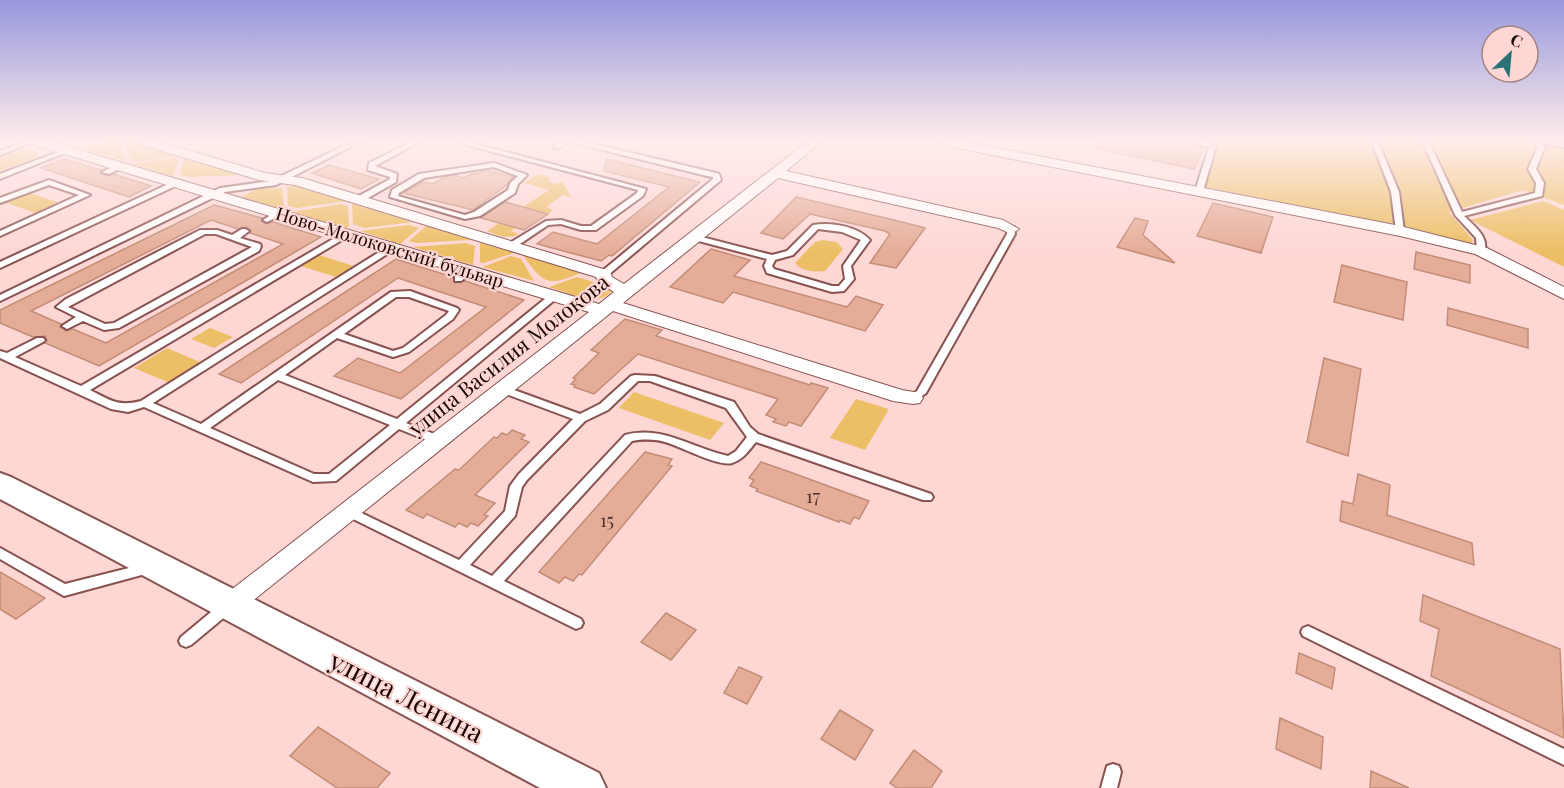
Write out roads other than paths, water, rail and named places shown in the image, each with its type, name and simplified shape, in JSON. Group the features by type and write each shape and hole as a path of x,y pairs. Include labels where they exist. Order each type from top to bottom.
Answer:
{"main road":[{"name":"улица Ленина","path":"0,486 584,788"}],"street":[{"name":"Ново-Молоковский бульвар","path":"158,179 215,194 273,217 348,234 464,275 554,296 612,302 900,396 914,398"},
{"name":"Ново-Молоковский бульвар","path":"273,179 297,182 604,274 612,302"},
{"name":"улица Василия Молокова","path":"231,604 768,179"},
{"path":"800,179 1004,225 1011,229"},
{"path":"1140,179 1400,231 1480,251 1564,294"}],"lane":[{"path":"358,200 393,179"},
{"path":"418,179 394,194 396,198 465,218 477,214 512,191 514,183 519,179"},
{"path":"511,246 546,223 561,222 581,228 593,228 642,192 639,187 607,179"},
{"path":"604,274 717,179"},
{"path":"1199,190 1203,179"},
{"path":"1390,179 1395,192 1400,231"},
{"path":"1443,179 1459,215 1480,237 1482,247 1480,251"},
{"path":"1459,215 1539,194 1540,183 1538,179"},
{"path":"0,298 215,194 231,188 280,180"},
{"path":"0,201 49,182 86,195 0,234"},
{"path":"69,188 84,182"},
{"path":"0,265 178,183"},
{"path":"422,219 436,210"},
{"path":"694,237 772,258 790,253 816,227 827,227 861,235 866,240 847,266 850,279 841,289 832,289 770,271 768,266 772,258"},
{"path":"914,398 918,397 926,385 1011,234 1011,229"},
{"path":"233,238 245,231"},
{"path":"203,232 217,232 233,238 253,244 257,246 256,249 116,326 104,327 61,307 203,232"},
{"path":"81,391 348,234"},
{"path":"4,356 121,408 145,403 392,248"},
{"path":"428,300 440,292"},
{"path":"202,428 394,294 410,294 454,310 454,313 401,352 387,353 338,335"},
{"path":"145,403 321,480 332,478 554,296"},
{"path":"67,326 82,318"},
{"path":"4,356 40,340"},
{"path":"278,376 438,440"},
{"path":"461,567 511,513 516,486 523,477 581,418 604,407 630,382 642,377 730,405 735,409 744,430 754,436 927,497"},
{"path":"502,389 581,418"},
{"path":"494,583 629,438 644,434 658,436 729,460 740,454 754,436"},
{"path":"347,512 576,622"},
{"path":"0,553 64,590 157,566"},
{"path":"186,641 231,604"},
{"path":"1308,632 1564,757"}]}
